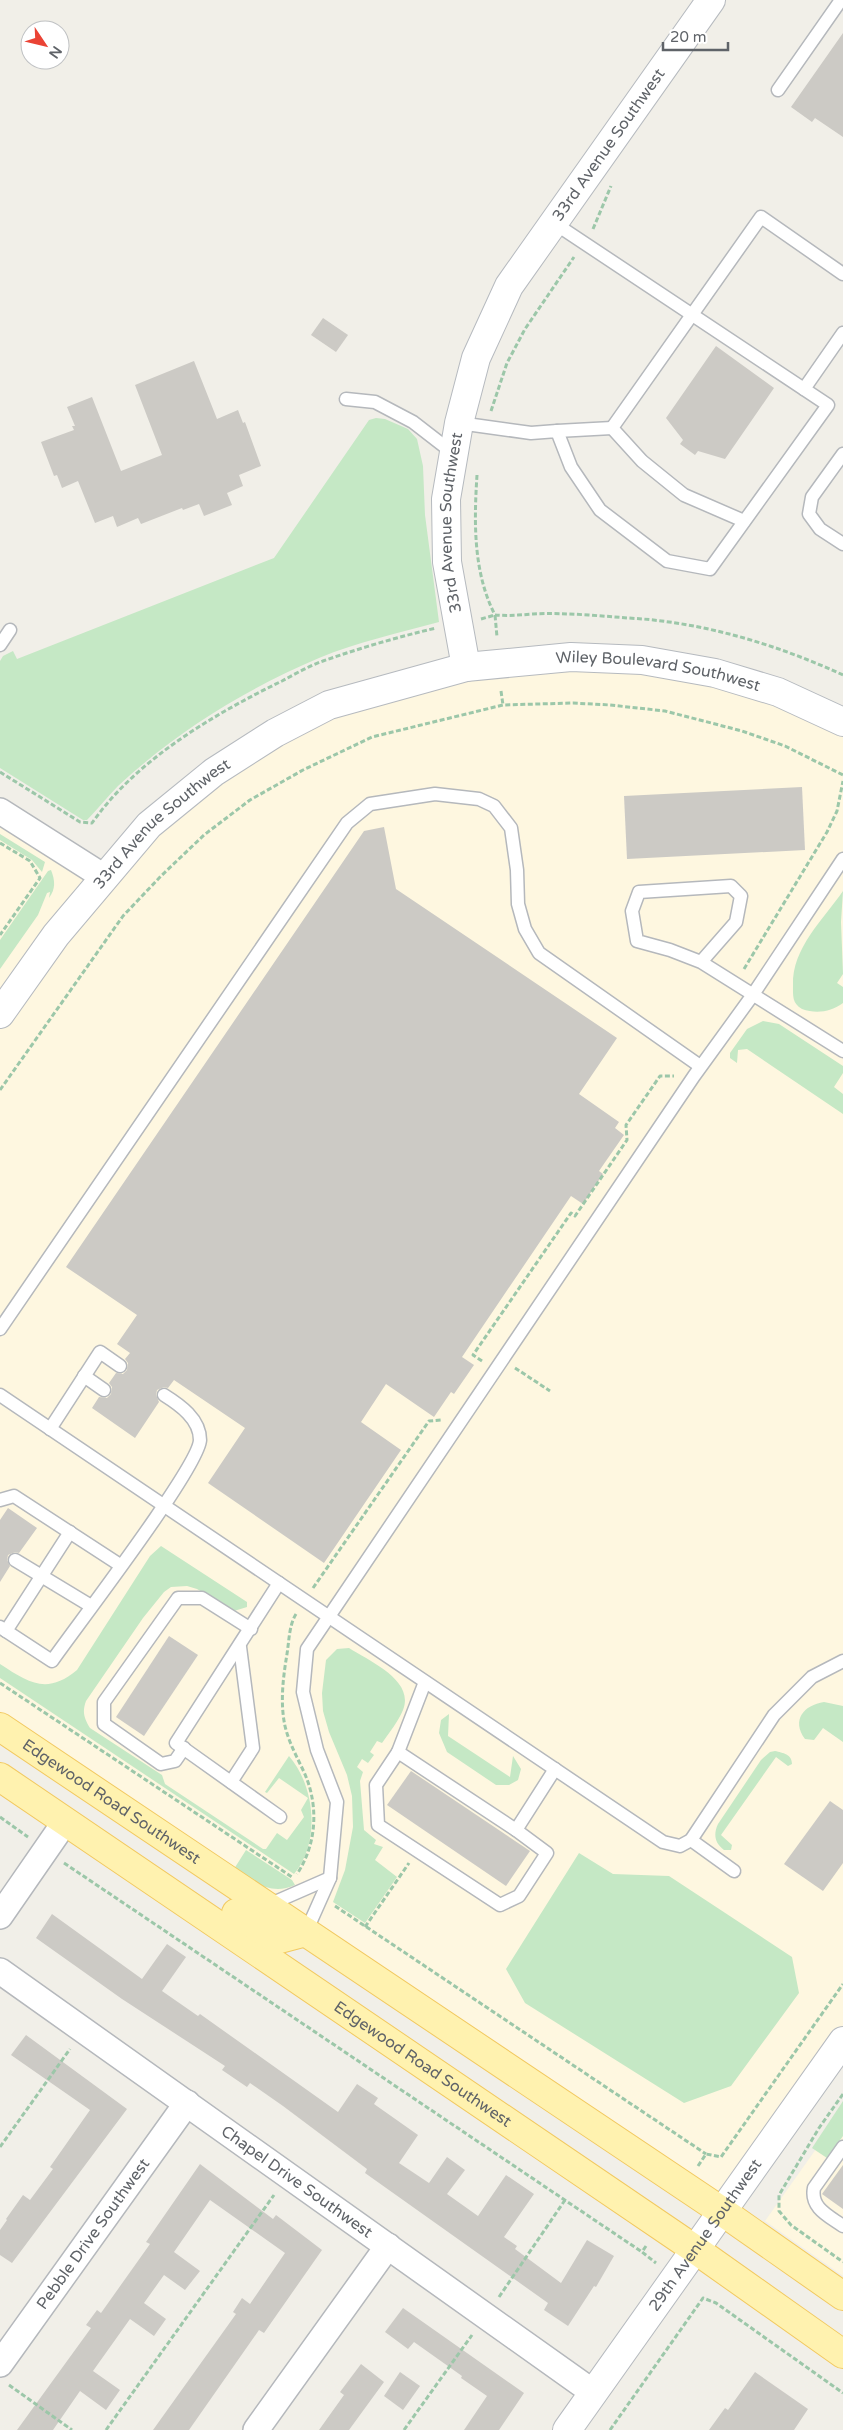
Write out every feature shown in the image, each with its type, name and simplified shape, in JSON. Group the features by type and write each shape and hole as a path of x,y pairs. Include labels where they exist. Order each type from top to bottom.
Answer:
{"main road":[{"name":"Edgewood Road Southwest","path":"0,1727 723,2212 843,2296"},
{"name":"Edgewood Road Southwest","path":"0,1777 696,2250 843,2354"},
{"path":"129,1863 166,1866 276,1940 306,1932"}],"street":[{"name":"33rd Avenue Southwest","path":"0,1014 56,935 149,825 214,772 275,733 329,705 466,667 447,562 446,499 453,453 476,358 509,286 711,0"},
{"name":"Wiley Boulevard Southwest","path":"466,667 571,657 642,660 715,673 760,686 778,692 843,722"},
{"path":"0,811 104,877"},
{"path":"0,1916 65,1822"},
{"name":"Chapel Drive Southwest","path":"0,1971 594,2393"},
{"name":"29th Avenue Southwest","path":"567,2430 843,2041"},
{"name":"Pebble Drive Southwest","path":"4,2374 187,2103"},
{"path":"256,2430 388,2246"}],"lane":[{"path":"778,90 841,0"},
{"path":"612,428 761,217 843,274"},
{"path":"554,223 828,405 710,569 667,561 633,538 600,510 571,466 557,431"},
{"path":"804,389 843,333"},
{"path":"346,399 375,402 413,422 453,453"},
{"path":"460,423 531,433 612,428"},
{"path":"612,428 642,461 684,495 744,522"},
{"path":"843,454 812,497 809,514 820,529 843,544"},
{"path":"0,645 10,630"},
{"path":"0,1329 347,823 370,804 435,794 479,799 494,806 511,828 517,870 518,904 525,929 539,953 700,1066"},
{"path":"306,1932 330,1878 337,1802 317,1750 302,1692 307,1649 700,1066 752,996 843,858"},
{"path":"701,962 736,922 741,896 731,886 639,892 632,911 637,940 701,962 752,996 841,1044"},
{"path":"50,1429 100,1352 120,1366"},
{"path":"84,1376 104,1390"},
{"path":"0,1395 663,1842 680,1846 691,1840 774,1715 812,1677 843,1661"},
{"path":"70,1532 42,1576 3,1629 52,1661 163,1505 196,1454 200,1442 198,1428 180,1405 164,1395"},
{"path":"0,1500 14,1496 120,1565"},
{"path":"15,1560 91,1606"},
{"path":"279,1584 240,1647 176,1743 280,1817"},
{"path":"184,1748 175,1761 161,1764 104,1724 104,1702 178,1598 202,1598 251,1630"},
{"path":"231,1782 253,1748 240,1647"},
{"path":"398,1752 516,1830 547,1853 519,1896 500,1905 378,1824 376,1785 398,1752 425,1682"},
{"path":"516,1830 555,1769"},
{"path":"691,1840 734,1871"},
{"path":"266,1906 330,1878"},
{"path":"843,2147 814,2188 812,2194 817,2207 843,2226"}],"path":[{"path":"479,620 496,615 497,637"},
{"path":"0,772 80,822 92,823 101,810 139,772 183,737 249,696 322,662 436,628"},
{"path":"501,691 503,705"},
{"path":"734,984 827,832 837,811 843,781"},
{"path":"0,843 30,861 40,878 0,935"},
{"path":"0,1682 308,1888"},
{"path":"0,1817 659,2265"},
{"path":"365,1927 417,1850"},
{"path":"322,1897 706,2154 720,2157 843,1984"},
{"path":"0,2147 84,2030"},
{"path":"693,2173 706,2154"},
{"path":"106,2430 288,2175"},
{"path":"642,2252 650,2238"},
{"path":"610,2430 703,2298 716,2303 843,2393"},
{"path":"4,2374 72,2430"}],"shaded area":[{"path":"642,660 843,722 843,2041 723,2212 0,1727 0,811 104,877 214,772 385,689"},
{"path":"843,2111 843,2276 765,2221"}],"green space":[{"path":"376,418 385,419 408,429 417,439 423,466 425,515 439,622 333,652 265,683 213,713 140,766 118,786 87,820 83,820 0,768 0,661 3,656 13,651 17,659 274,558 369,420"},
{"path":"0,834 45,862 42,872 32,860 0,840"},
{"path":"51,870 54,884 51,895 49,898 50,892 47,893 38,915 0,969 0,940 48,871"},
{"path":"843,891 841,922 843,974 837,983 843,987 843,1003 823,1011 802,1009 796,1004 793,996 794,972 798,959 810,935"},
{"path":"763,1021 779,1024 843,1066 843,1073 834,1087 843,1094 843,1114 747,1049 738,1050 737,1063 730,1058 730,1053 747,1029"},
{"path":"161,1546 247,1602 247,1607 234,1611 197,1589 187,1586 171,1587 164,1592 143,1618 86,1701 84,1715 86,1721 90,1728 162,1775 165,1784 263,1849 266,1849 277,1833 287,1840 304,1817 301,1810 308,1798 279,1778 267,1793 265,1792 289,1756 298,1768 305,1783 309,1798 311,1814 311,1831 308,1846 303,1861 294,1874 0,1678 0,1664 29,1681 38,1684 56,1682 77,1670 150,1556"},
{"path":"349,1648 388,1673 402,1689 405,1699 399,1719 382,1743 377,1741 370,1752 374,1755 368,1763 362,1759 357,1767 363,1772 360,1781 364,1830 376,1840 374,1844 383,1847 375,1860 397,1877 365,1923 333,1902 345,1870 353,1827 352,1796 347,1775 329,1732 323,1711 322,1693 326,1660 337,1649"},
{"path":"824,1702 843,1706 843,1742 823,1728 814,1740 805,1739 801,1732 799,1726 802,1715 811,1706"},
{"path":"449,1714 448,1736 510,1777 513,1756 521,1769 518,1780 509,1785 496,1785 447,1752 439,1733 441,1720"},
{"path":"775,1751 789,1756 792,1764 788,1766 776,1757 721,1835 732,1845 731,1850 724,1850 716,1839 718,1824 761,1760 770,1752"},
{"path":"246,1850 292,1880 295,1885 278,1889 270,1888 256,1883 234,1869"},
{"path":"579,1853 613,1874 669,1876 792,1957 799,1993 731,2086 684,2103 525,2003 506,1969"},
{"path":"843,2101 843,2136 827,2158 812,2148"}],"building":[{"path":"843,33 843,137 815,118 812,122 791,107"},
{"path":"323,318 348,335 336,352 311,335"},
{"path":"716,346 774,388 725,459 698,451 695,455 680,444 683,440 666,418"},
{"path":"194,361 217,419 238,410 243,423 245,422 261,466 239,475 243,486 227,493 232,505 204,516 199,504 183,510 182,508 141,524 138,518 117,527 113,516 95,523 78,481 62,488 57,475 54,476 41,442 74,430 72,426 75,426 67,407 92,397 121,471 162,455 135,385"},
{"path":"802,787 805,850 627,859 624,796"},
{"path":"384,827 396,889 617,1038 579,1094 619,1122 615,1128 624,1135 599,1171 603,1174 583,1204 571,1196 462,1357 474,1365 454,1394 451,1392 434,1417 386,1384 361,1422 401,1450 324,1563 208,1483 245,1428 174,1380 168,1388 164,1387 157,1390 156,1395 159,1402 135,1438 92,1408 99,1397 107,1398 111,1394 112,1387 109,1383 116,1373 123,1374 127,1370 128,1363 125,1359 130,1353 117,1344 137,1315 66,1267 364,831"},
{"path":"8,1508 37,1528 19,1553 15,1552 8,1555 7,1560 10,1566 0,1582 0,1520"},
{"path":"169,1636 198,1655 144,1736 116,1717"},
{"path":"411,1771 530,1851 506,1886 387,1805"},
{"path":"830,1801 843,1810 843,1863 823,1891 784,1864"},
{"path":"52,1914 142,1979 167,1944 186,1957 162,1991 198,2016 200,2014 338,2112 357,2084 378,2098 374,2104 418,2135 399,2163 429,2183 447,2157 465,2170 447,2194 478,2216 506,2175 534,2194 504,2237 517,2246 515,2249 561,2283 587,2240 614,2256 596,2287 594,2286 568,2326 544,2310 548,2303 365,2173 367,2169 283,2106 250,2083 247,2087 222,2070 225,2066 122,1999 36,1938"},
{"path":"26,2035 127,2109 12,2263 0,2255 0,2230 23,2195 30,2200 53,2169 50,2167 90,2110 11,2055"},
{"path":"200,2164 273,2219 276,2215 322,2250 264,2333 259,2330 189,2430 153,2430 236,2314 233,2312 242,2298 250,2304 285,2253 210,2200 174,2252 200,2271 185,2290 164,2275 144,2303 166,2319 154,2336 130,2319 93,2371 120,2390 106,2410 80,2391 53,2430 17,2430 91,2328 86,2325 97,2310 101,2313 150,2244 146,2242"},
{"path":"843,2165 843,2209 822,2194"},
{"path":"403,2308 524,2393 499,2430 464,2430 487,2396 414,2342 408,2349 385,2332"},
{"path":"361,2364 384,2382 349,2430 319,2430 344,2395 340,2392"},
{"path":"400,2372 420,2386 403,2410 384,2396"},
{"path":"755,2372 808,2409 794,2430 709,2430 725,2408 728,2410"}]}
